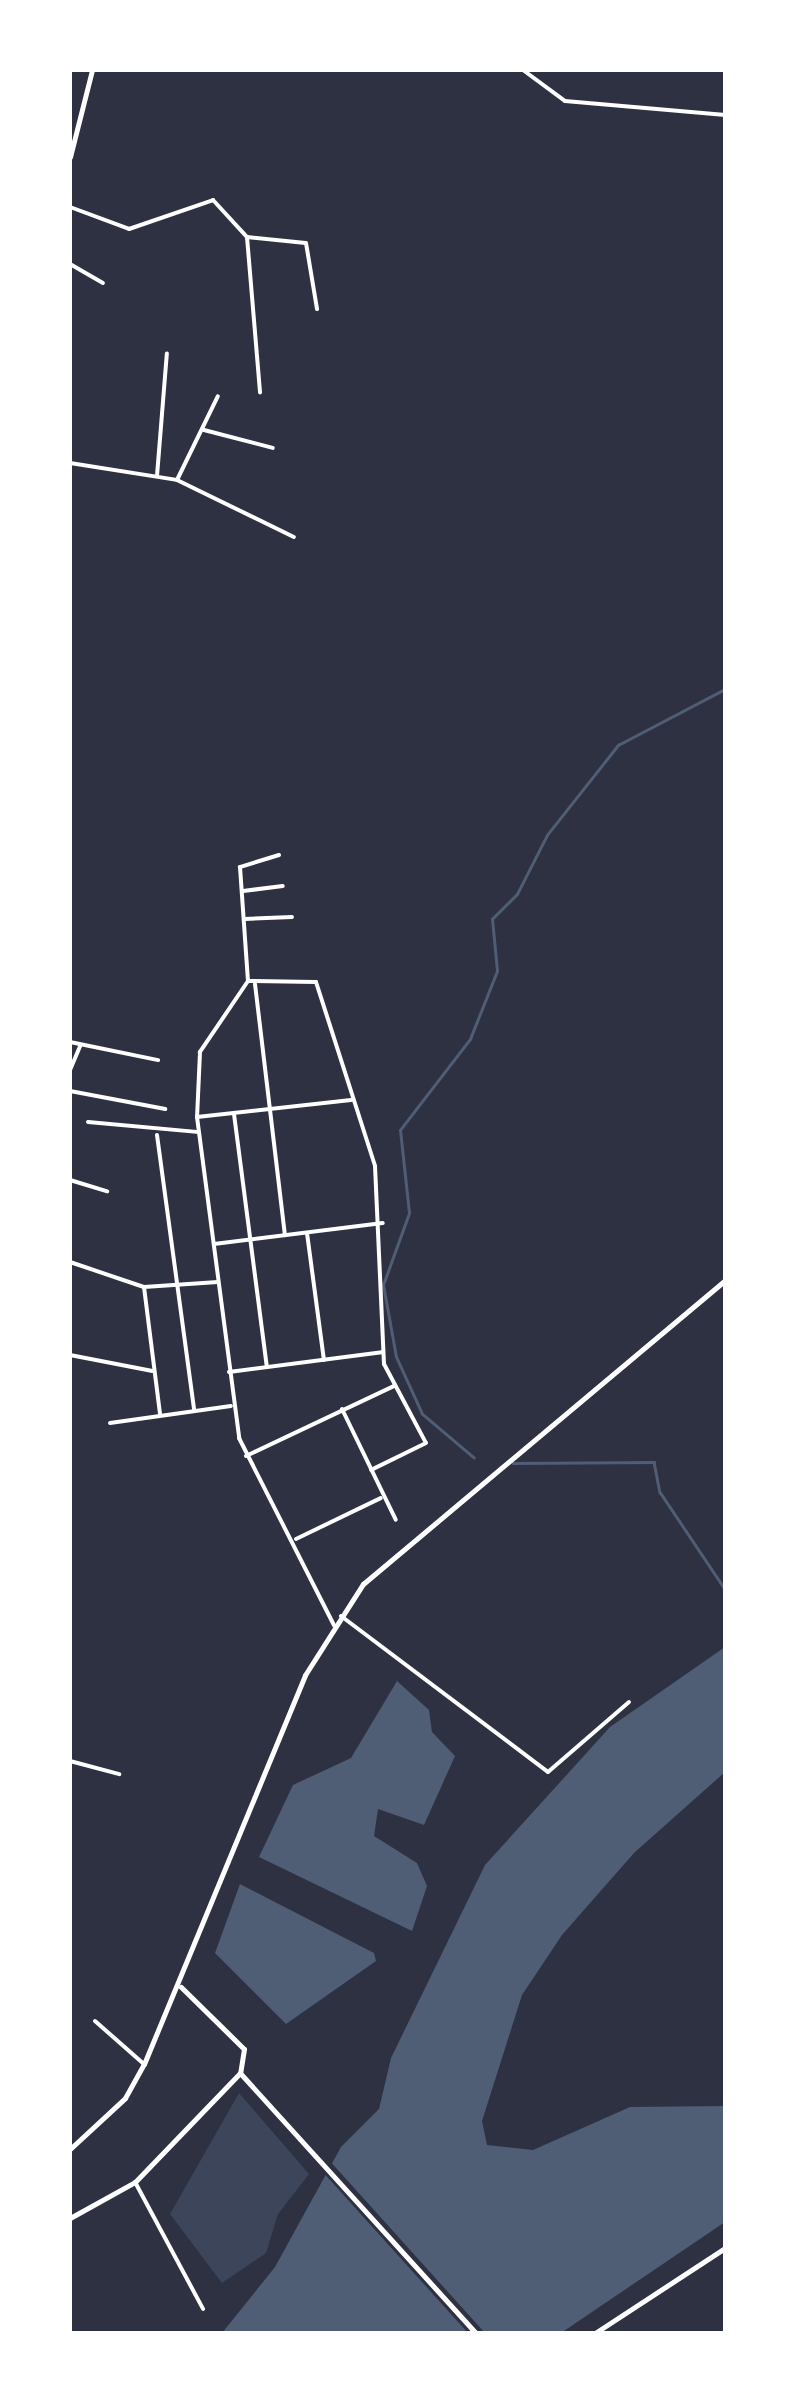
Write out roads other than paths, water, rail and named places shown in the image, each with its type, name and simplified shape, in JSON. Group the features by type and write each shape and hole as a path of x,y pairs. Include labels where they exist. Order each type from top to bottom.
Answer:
{"main road":[{"path":"70,157 78,138 92,70"},
{"path":"70,2149 125,2098 144,2064 180,1987 214,1888 340,1616 432,1520 725,1280"},
{"path":"70,2218 134,2182 240,2073 244,2050 180,1987"},
{"path":"240,2073 476,2333"},
{"path":"596,2333 725,2248"}],"street":[{"path":"523,70 565,101 725,115"},
{"path":"70,135 78,138"},
{"path":"70,207 129,229 207,199 247,237 306,243 318,309"},
{"path":"247,237 260,392"},
{"path":"70,264 103,283"},
{"path":"157,476 167,353"},
{"path":"177,480 218,396"},
{"path":"204,430 273,448"},
{"path":"70,464 177,480 294,537"},
{"path":"279,854 242,862 248,981 200,1052 198,1132 231,1406 246,1456 296,1539 334,1625"},
{"path":"242,890 283,886"},
{"path":"245,919 292,916"},
{"path":"248,981 316,982 353,1100 384,1223 382,1352 394,1386 426,1443 371,1470"},
{"path":"255,984 285,1235"},
{"path":"70,1042 158,1060"},
{"path":"70,1070 80,1045"},
{"path":"70,1092 165,1109"},
{"path":"197,1116 353,1100"},
{"path":"234,1114 267,1367"},
{"path":"88,1122 157,1135 198,1132"},
{"path":"157,1135 194,1409"},
{"path":"70,1180 106,1191"},
{"path":"214,1244 384,1223"},
{"path":"307,1233 324,1360"},
{"path":"70,1262 144,1287 218,1282"},
{"path":"144,1287 160,1414"},
{"path":"229,1372 382,1352"},
{"path":"70,1355 152,1371"},
{"path":"246,1456 394,1386"},
{"path":"110,1423 231,1406"},
{"path":"342,1409 396,1520"},
{"path":"296,1539 383,1497"},
{"path":"340,1616 548,1772 629,1702"},
{"path":"70,1761 119,1774"},
{"path":"95,2021 144,2064"},
{"path":"134,2182 203,2309"}],"waterway":[{"path":"474,1458 422,1414 396,1357 383,1285 409,1213 400,1130 470,1039 497,971 492,919 517,894 547,835 618,745 725,689"},
{"path":"513,1463 654,1462 660,1492 725,1589"}]}
